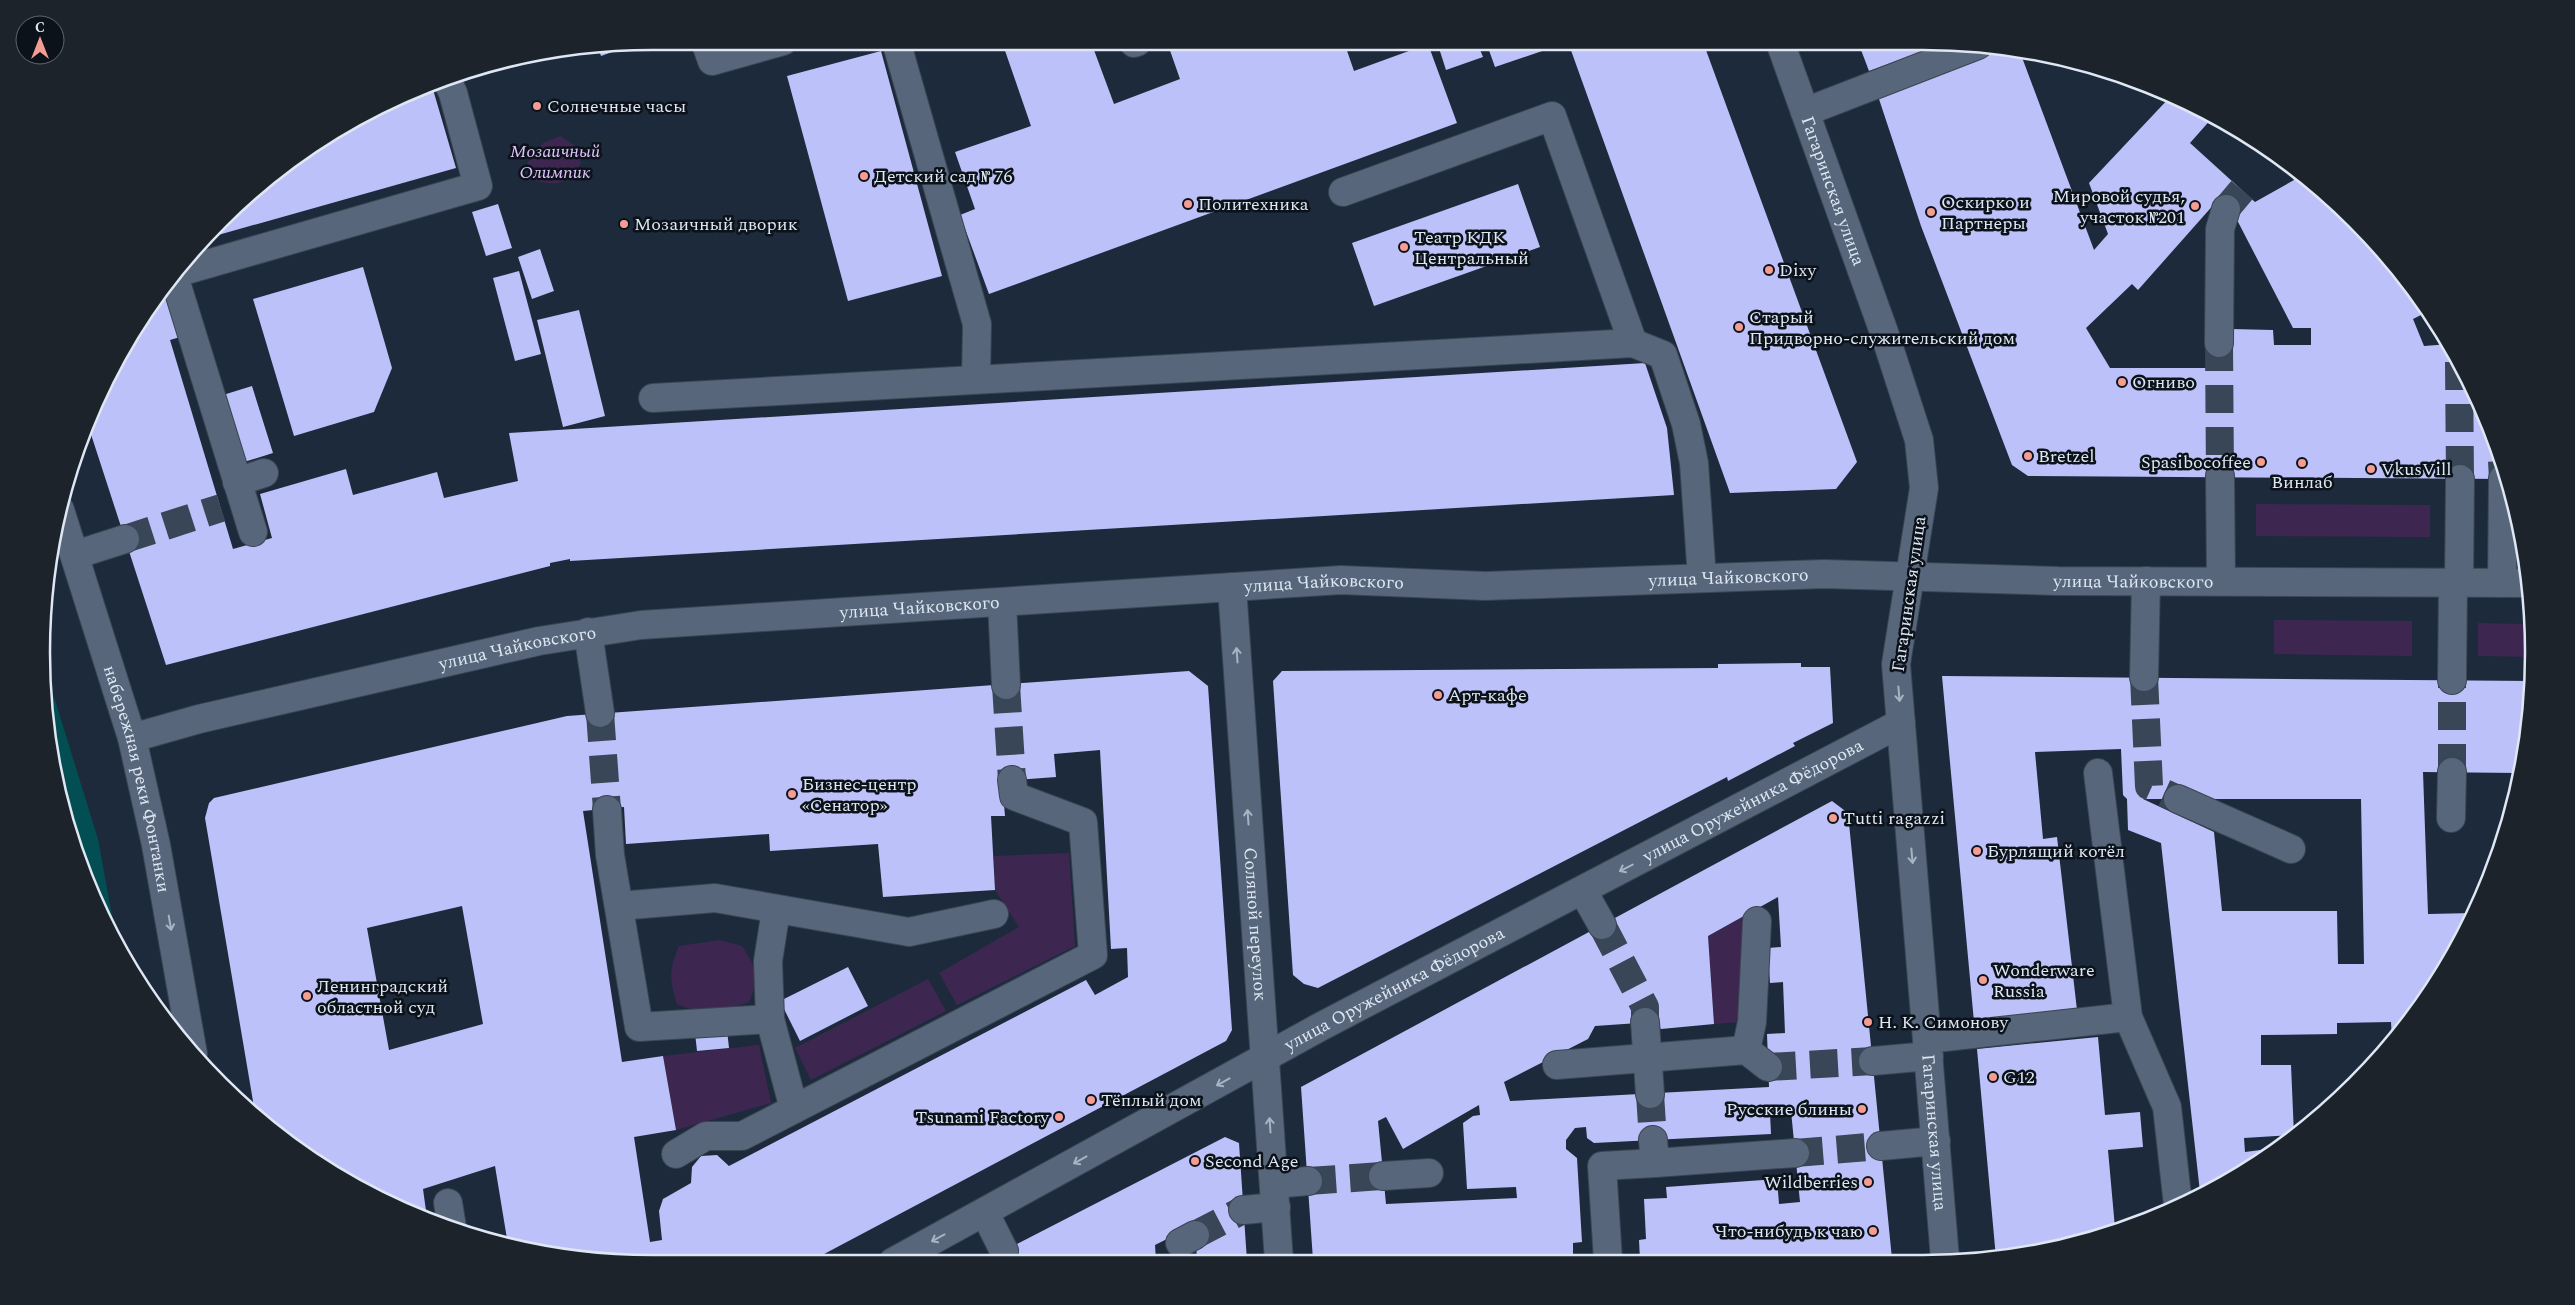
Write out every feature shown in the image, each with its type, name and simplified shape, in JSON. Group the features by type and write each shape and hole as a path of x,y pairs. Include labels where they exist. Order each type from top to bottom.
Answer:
{"street":[{"path":"708,50 712,61 751,50"},
{"path":"898,50 977,324 976,379"},
{"name":"Гагаринская улица","path":"1783,50 1885,335 1919,440 1924,488 1896,664 1946,1254"},
{"path":"1805,112 1962,51"},
{"path":"188,270 478,186 450,86"},
{"path":"1343,192 1552,116 1633,343"},
{"path":"2220,343 2220,229 2226,210"},
{"path":"177,283 234,497 253,532"},
{"path":"653,398 1633,343 1662,355 1686,424 1694,463 1702,578"},
{"path":"234,497 264,474"},
{"path":"2220,476 2221,581"},
{"path":"2452,680 2460,479"},
{"path":"2502,583 2503,493"},
{"name":"набережная реки Фонтанки","path":"65,524 132,738 156,844 190,1038"},
{"path":"75,555 125,539"},
{"name":"улица Чайковского","path":"132,738 209,717 539,641 641,625 1340,580 1485,586 1810,574 2058,581 2521,583"},
{"path":"2144,677 2146,581"},
{"name":"Соляной переулок","path":"1232,587 1279,1255"},
{"path":"1002,602 1006,685"},
{"path":"588,632 600,713"},
{"name":"улица Оружейника Фёдорова","path":"906,1255 1320,1027 1901,723"},
{"path":"2451,818 2452,772"},
{"path":"2098,773 2128,1017 2166,1107 2177,1198"},
{"path":"676,1154 706,1136 742,1136 1093,955 1083,822 1014,796 1012,780"},
{"path":"2178,799 2292,849"},
{"path":"607,810 610,855 639,1027 770,1019"},
{"path":"1583,891 1602,925"},
{"path":"619,906 714,898 908,932 994,914"},
{"path":"776,910 768,961 770,1019 794,1109"},
{"path":"1746,1050 1752,1022 1757,921"},
{"path":"1872,1061 1928,1047 2128,1017"},
{"path":"1645,1022 1650,1094"},
{"path":"1557,1065 1648,1056 1746,1050 1768,1067"},
{"path":"1881,1146 1936,1141"},
{"path":"1608,1255 1602,1166 1654,1151 1795,1153"},
{"path":"1384,1176 1429,1172"},
{"path":"1243,1210 1308,1182"},
{"path":"985,1213 1004,1251"}],"green space":[{"name":"Мозаичный Олимпик","path":"560,136 574,145 581,163 577,170 563,182 536,181 527,163 543,143"},
{"path":"2256,504 2430,505 2430,537 2256,536"},
{"path":"2274,620 2412,621 2412,656 2274,654"},
{"path":"2478,623 2524,624 2525,657 2478,656"},
{"path":"1069,853 1075,946 957,1005 939,973 1019,927 995,890 994,856"},
{"path":"1744,916 1740,1022 1714,1024 1708,936"},
{"path":"720,940 742,946 754,967 756,980 749,1002 713,1010 694,1009 677,1004 671,975 673,962 679,946"},
{"path":"928,979 946,1011 811,1080 795,1048"},
{"path":"759,1045 771,1103 676,1130 663,1056"}],"shaded area":[{"path":"51,687 98,839 113,921 82,846 71,808 55,731"}],"building":[{"path":"1005,50 1094,50 1114,104 1180,79 1170,50 1347,50 1354,71 1412,50 1430,50 1457,123 989,294 960,215 975,209 955,152 1031,126"},
{"path":"1440,50 1480,50 1483,57 1446,70"},
{"path":"1489,50 1545,50 1495,67"},
{"name":"Старый Придворно-служительский дом","path":"1571,50 1706,50 1857,462 1836,489 1730,493"},
{"path":"1861,50 1926,50 1869,71"},
{"path":"615,51 601,56 600,52"},
{"name":"Детский сад № 76","path":"881,51 942,276 848,301 787,76"},
{"path":"1989,54 2023,59 2094,250 2108,234 2089,183 2166,102 2208,122 2190,143 2255,202 2294,180 2293,179 2349,226 2375,255 2421,315 2413,319 2424,346 2440,345 2444,351 2463,386 2479,422 2499,479 2028,476 2012,465 1921,226 1878,96","holes":["2216,202 2236,218 2293,328 2311,328 2311,345 2274,345 2273,330 2231,329 2209,343 2209,368 2110,368 2086,328 2132,284 2138,290"]},
{"path":"434,92 456,168 218,235 255,200 318,152 386,112"},
{"path":"1518,184 1540,247 1374,306 1352,243"},
{"path":"498,204 512,248 486,256 472,212"},
{"path":"540,249 554,291 532,299 518,257"},
{"path":"363,267 392,368 374,412 294,436 253,299"},
{"path":"519,271 541,354 515,361 493,278"},
{"path":"168,296 180,337 170,340 233,549 272,538 260,494 346,469 353,495 437,472 444,498 518,481 509,433 1645,363 1667,428 1674,495 570,561 570,559 550,563 550,566 166,665 91,435 112,386 131,351"},
{"path":"579,310 605,416 563,427 537,320"},
{"path":"252,386 273,453 244,462 223,395"},
{"path":"1801,663 1801,667 1830,667 1833,723 1793,743 1795,746 1728,781 1727,777 1318,988 1304,984 1293,975 1273,681 1282,671 1718,668 1718,664"},
{"path":"1189,671 1208,686 1232,1030 1226,1041 822,1255 613,1254 535,1243 507,1236 495,1166 423,1189 426,1211 386,1193 351,1174 286,1130 253,1104 205,818 209,803 214,798 567,716","holes":["1100,750 1111,949 1127,948 1128,977 1095,995 1086,980 729,1166 717,1155 701,1156 692,1167 691,1183 663,1199 659,1211 662,1240 650,1242 634,1137 676,1130 663,1056 622,1062 583,811 624,807 626,844 769,834 770,851 878,844 883,897 995,890 991,816 1005,816 1002,781 1056,777 1054,754","462,906 483,1024 389,1050 367,928"]},
{"path":"1942,676 2524,681 2520,731 2512,773 2423,772 2428,914 2466,913 2444,954 2423,987 2391,1030 2391,1022 2337,1023 2337,1034 2261,1035 2261,1065 2291,1065 2294,1126 2281,1136 2244,1138 2245,1152 2261,1150 2199,1187 2161,843 2128,830 2127,799 2123,795 2121,749 2035,752 2043,839 2057,837 2077,1010 1974,1022","holes":["2143,799 2361,799 2364,964 2338,964 2337,911 2222,911 2214,832"]},
{"path":"1832,801 1848,813 1892,1255 1640,1255 1639,1240 1646,1239 1644,1199 1667,1198 1666,1187 1777,1179 1779,1204 1800,1202 1791,1111 1770,1113 1771,1134 1594,1143 1587,1138 1586,1127 1575,1128 1566,1140 1566,1149 1577,1158 1582,1242 1573,1243 1573,1255 1313,1255 1301,1087","holes":["1778,897 1781,947 1768,948 1770,983 1783,982 1785,1033 1767,1034 1769,1087 1510,1101 1504,1082 1588,1039 1595,1026 1653,1022 1661,1029 1714,1024 1708,936","1479,1105 1480,1115 1473,1116 1463,1123 1467,1189 1516,1187 1517,1198 1386,1204 1378,1121 1386,1117 1403,1149"]},
{"path":"848,967 868,1006 800,1041 780,1001"},
{"path":"727,1030 729,1048 697,1051 695,1033"},
{"path":"2098,1037 2105,1115 2140,1112 2143,1147 2108,1150 2115,1223 2040,1243 1995,1251 1977,1049"},
{"path":"1225,1137 1239,1143 1247,1255 1197,1255 1195,1225 1155,1245 1156,1255 996,1255"}],"tunnel":[{"path":"2226,209 2242,190"},
{"path":"2219,343 2220,476"},
{"path":"2459,379 2460,479"},
{"path":"125,539 221,508"},
{"path":"2144,677 2149,786 2178,799"},
{"path":"2452,680 2452,772"},
{"path":"1006,685 1012,780"},
{"path":"600,713 607,810"},
{"path":"1602,925 1645,1007 1645,1022"},
{"path":"1768,1067 1873,1061"},
{"path":"1650,1094 1653,1140"},
{"path":"1795,1153 1881,1146"},
{"path":"1308,1181 1383,1176"},
{"path":"1195,1235 1243,1210"}],"place":[{"name":"Солнечные часы","path":"537,106"},
{"name":"Детский сад № 76","path":"864,176"},
{"name":"Политехника","path":"1188,204"},
{"name":"Мировой судья, участок №201","path":"2195,206"},
{"name":"Оскирко и Партнеры","path":"1931,212"},
{"name":"Мозаичный дворик","path":"624,224"},
{"name":"Театр КДК Центральный","path":"1404,247"},
{"name":"Dixy","path":"1769,270"},
{"name":"Старый Придворно-служительский дом","path":"1739,327"},
{"name":"Огниво","path":"2122,382"},
{"name":"Bretzel","path":"2028,456"},
{"name":"Spasibocoffee","path":"2261,462"},
{"name":"Винлаб","path":"2302,463"},
{"name":"VkusVill","path":"2371,469"},
{"name":"Арт-кафе","path":"1438,695"},
{"name":"Бизнес-центр «Сенатор»","path":"792,794"},
{"name":"Tutti ragazzi","path":"1833,818"},
{"name":"Бурлящий котёл","path":"1977,851"},
{"name":"Wonderware Russia","path":"1983,980"},
{"name":"Ленинградский областной суд","path":"307,996"},
{"name":"Н. К. Симонову","path":"1868,1022"},
{"name":"G12","path":"1993,1077"},
{"name":"Тёплый дом","path":"1091,1100"},
{"name":"Русские блины","path":"1862,1109"},
{"name":"Tsunami Factory","path":"1059,1117"},
{"name":"Second Age","path":"1195,1161"},
{"name":"Wildberries","path":"1868,1182"},
{"name":"Что-нибудь к чаю","path":"1873,1231"}]}
